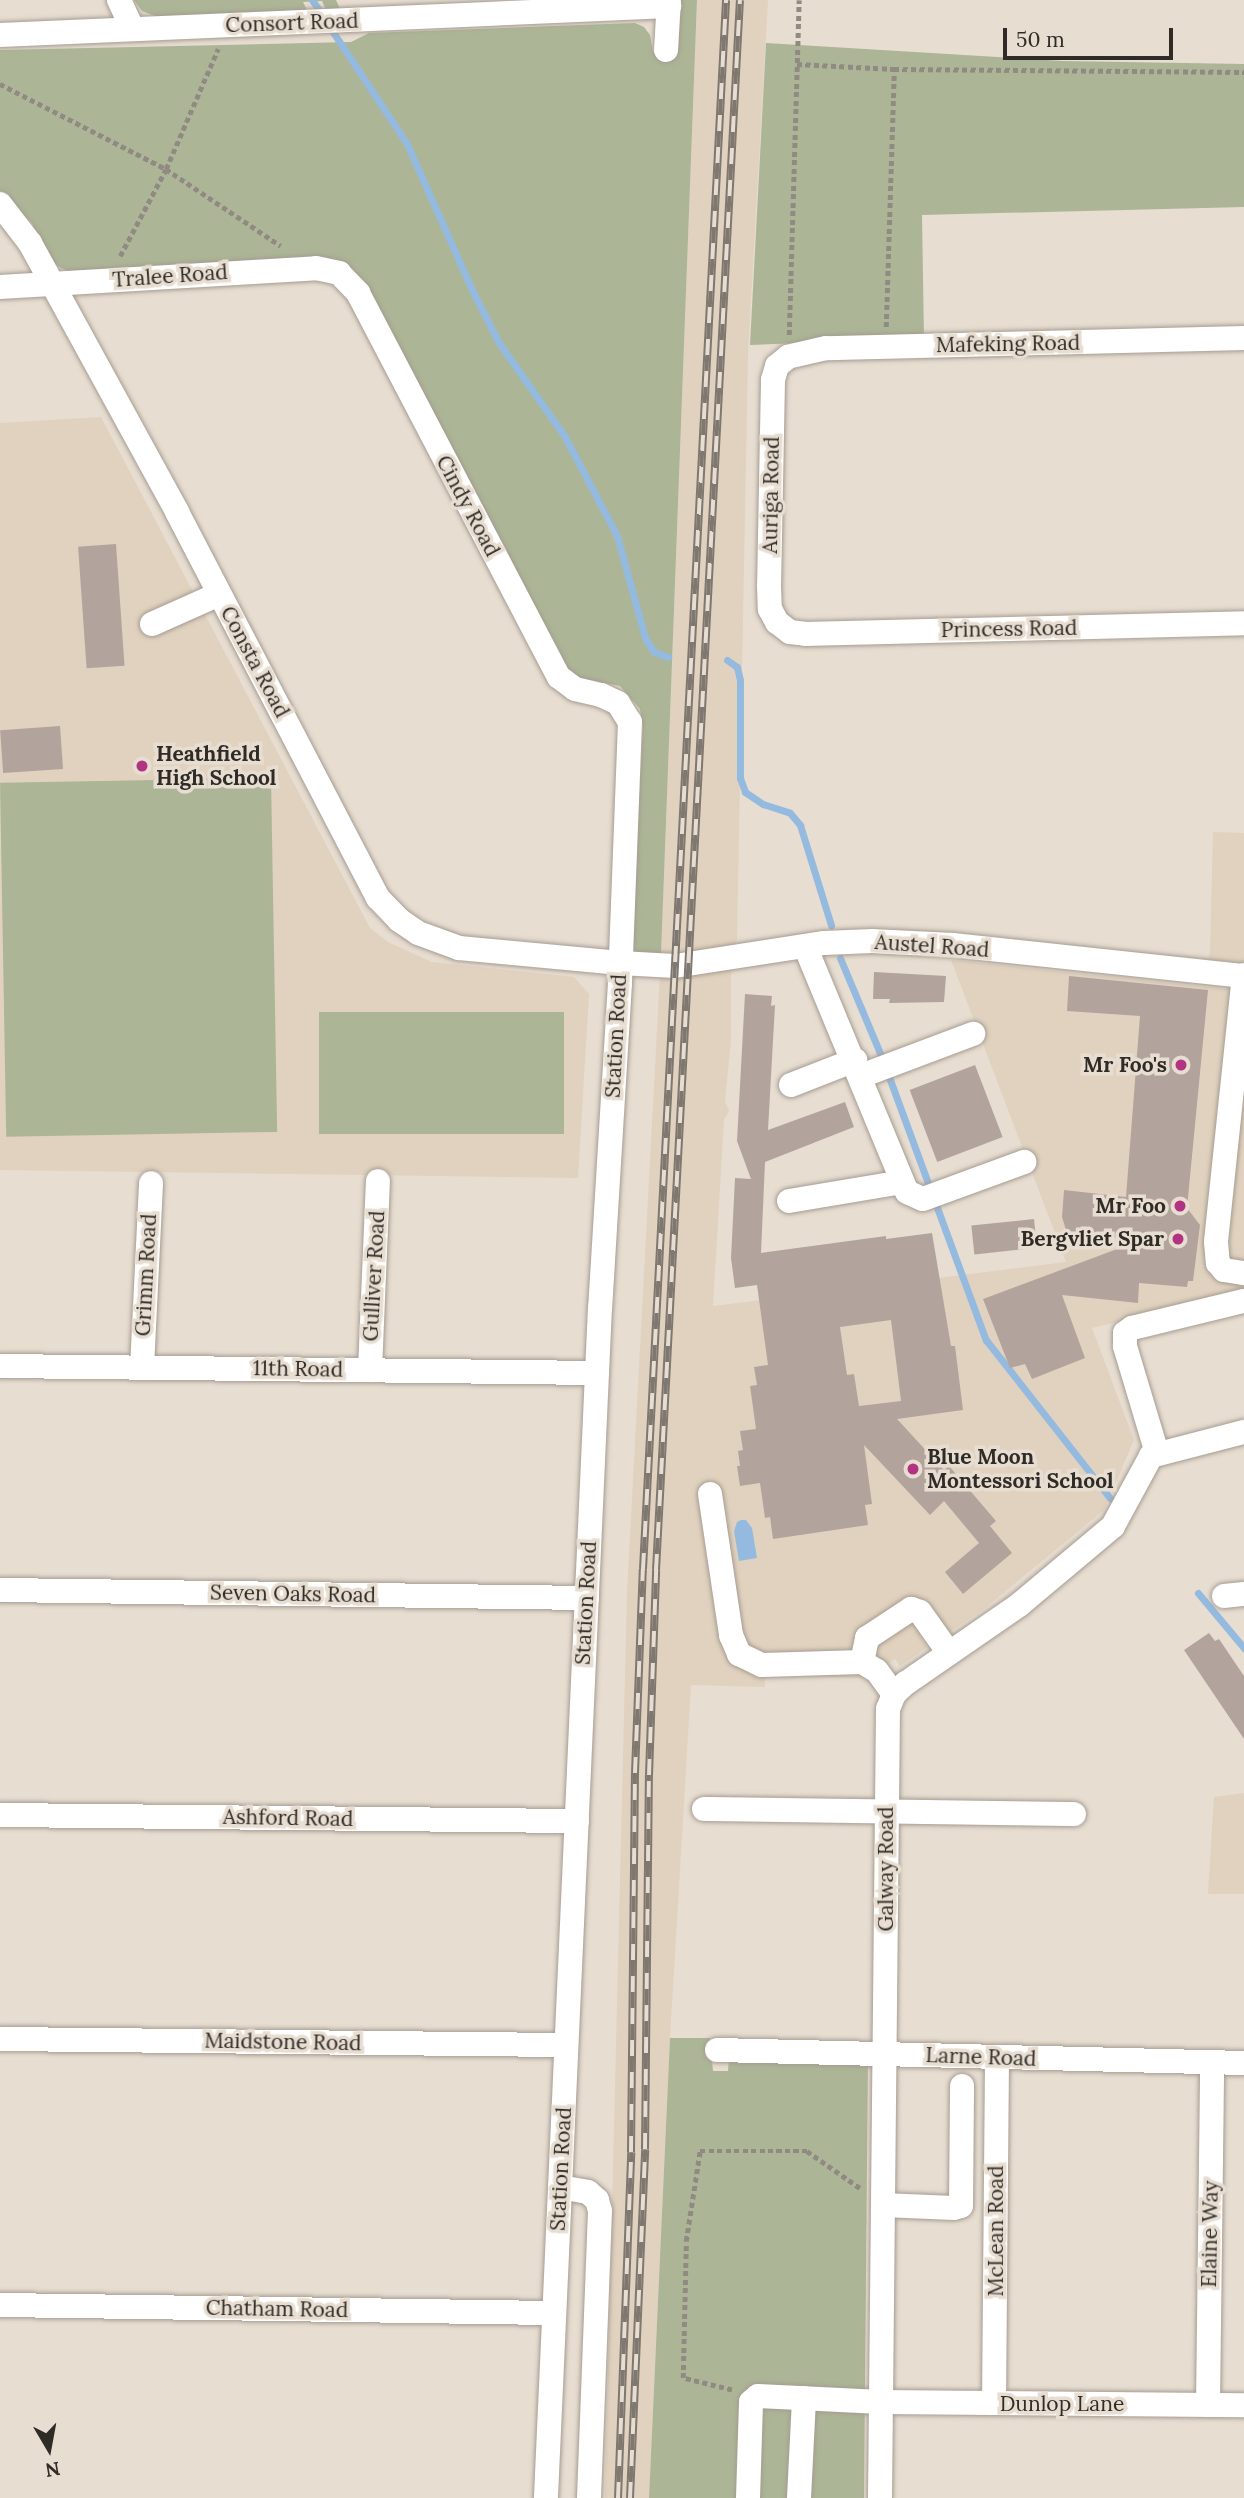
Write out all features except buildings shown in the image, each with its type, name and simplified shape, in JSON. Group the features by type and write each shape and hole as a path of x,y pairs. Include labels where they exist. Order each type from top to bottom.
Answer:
{"street":[{"path":"118,0 132,28"},
{"path":"666,50 669,3"},
{"name":"Consort Road","path":"0,35 345,21 669,3"},
{"name":"Consta Road","path":"0,204 22,229 219,594 378,898 399,920 434,942 459,948 620,963"},
{"name":"Tralee Road","path":"0,287 316,268 339,273"},
{"name":"Cindy Road","path":"339,273 358,293 559,677 575,689 611,698 623,709"},
{"name":"Mafeking Road","path":"783,361 826,348 1244,338"},
{"name":"Auriga Road","path":"777,622 771,609 769,586 773,390 783,361"},
{"path":"152,624 219,594"},
{"name":"Princess Road","path":"777,622 790,632 806,634 1244,623"},
{"name":"Station Road","path":"546,2498 597,1373 631,730 623,709"},
{"path":"824,943 870,1068 901,1182 911,1196 930,1196 1024,1162"},
{"name":"Austel Road","path":"620,963 688,964 824,943 953,945 1244,975"},
{"path":"1244,975 1216,1242 1218,1263 1224,1270 1244,1273"},
{"path":"791,1085 870,1068 973,1034"},
{"name":"Gulliver Road","path":"370,1370 379,1181"},
{"name":"Grimm Road","path":"142,1368 151,1182"},
{"path":"789,1201 901,1182"},
{"path":"1157,1453 1125,1346 1125,1333 1132,1328 1244,1301"},
{"name":"11th Road","path":"0,1366 597,1373"},
{"path":"710,1494 731,1634 739,1654 762,1665 862,1662 877,1671 894,1694 1018,1605 1113,1526 1122,1515 1146,1461 1157,1453 1244,1432"},
{"name":"Seven Oaks Road","path":"0,1590 587,1598"},
{"path":"862,1662 867,1639 914,1609 920,1612 949,1653"},
{"name":"Galway Road","path":"880,2498 886,1812 888,1709 894,1694"},
{"path":"704,1809 1074,1814"},
{"name":"Ashford Road","path":"0,1815 576,1821"},
{"name":"Maidstone Road","path":"0,2039 566,2045"},
{"name":"Larne Road","path":"717,2050 1244,2063"},
{"name":"McLean Road","path":"995,2403 997,2058"},
{"name":"Elaine Way","path":"1208,2405 1212,2063"},
{"path":"883,2205 961,2206 962,2086"},
{"path":"560,2188 588,2192 597,2200 600,2211 589,2498"},
{"name":"Chatham Road","path":"0,2305 554,2313"},
{"path":"748,2498 751,2402 758,2396"},
{"name":"Dunlop Lane","path":"758,2396 881,2402 1244,2405"},
{"path":"799,2498 803,2398"}],"path":[{"path":"783,361 799,0"},
{"path":"108,280 166,169 228,26"},
{"path":"797,64 894,69 1244,72"},
{"path":"885,347 894,69"},
{"path":"0,85 166,169 283,248"},
{"path":"758,2396 682,2378 685,2241 700,2151 807,2151 883,2205"}],"shaded area":[{"path":"697,0 768,0 748,354 737,938 731,973 731,1039 725,1102 729,1111 724,1120 713,1306 1066,1262 951,960 1244,991 1244,1292 1092,1328 1134,1440 1104,1510 984,1609 947,1634 933,1618 919,1636 928,1647 900,1666 895,1659 867,1678 765,1675 765,1687 691,1685 670,2038 649,2498 605,2498 627,1592 661,955"},
{"name":"Heathfield High School","path":"101,417 370,928 388,942 432,962 574,977 589,994 578,1178 0,1170 0,423"},
{"path":"1213,832 1244,833 1244,976 1206,971 1210,952"},
{"path":"1244,1793 1244,1894 1208,1894 1214,1797"}],"green space":[{"path":"134,0 336,0 340,9 326,10 322,1 303,2 307,10 158,17 142,11"},
{"path":"681,0 697,0 661,955 637,954 631,942 643,727 640,709 620,686 579,678 564,665 359,276 350,268 319,258 68,271 61,268 54,263 31,222 0,192 0,50 351,42 369,33 635,23 644,27 650,35 653,52 678,51"},
{"path":"766,43 1063,61 1244,64 1244,207 922,215 924,338 750,345"},
{"path":"271,778 277,1132 6,1137 0,783"},
{"path":"319,1012 564,1012 564,1134 319,1134"},
{"path":"670,2038 710,2038 713,2071 728,2071 729,2056 868,2056 864,2498 649,2498"}],"water":[{"path":"746,1520 752,1528 757,1558 739,1561 734,1531 737,1522"}],"waterway":[{"path":"312,0 323,16"},
{"path":"329,26 407,144 472,290 499,343 565,437 617,536 645,638 654,652 668,657"},
{"path":"727,660 737,667 740,680 740,778 745,792 763,804 790,813 800,825 831,925"},
{"path":"840,958 882,1058 986,1340 1110,1498"},
{"path":"1198,1593 1244,1648"}],"railway":[{"path":"618,2498 631,2152 635,1773 643,1569 726,0"},
{"path":"630,2498 645,2149 649,1775 656,1570 740,0"}],"place":[{"name":"Heathfield High School","path":"142,766"},
{"name":"Mr Foo's","path":"1181,1065"},
{"name":"Mr Foo","path":"1180,1206"},
{"name":"Bergvliet Spar","path":"1178,1239"},
{"name":"Blue Moon Montessori School","path":"913,1469"}]}
